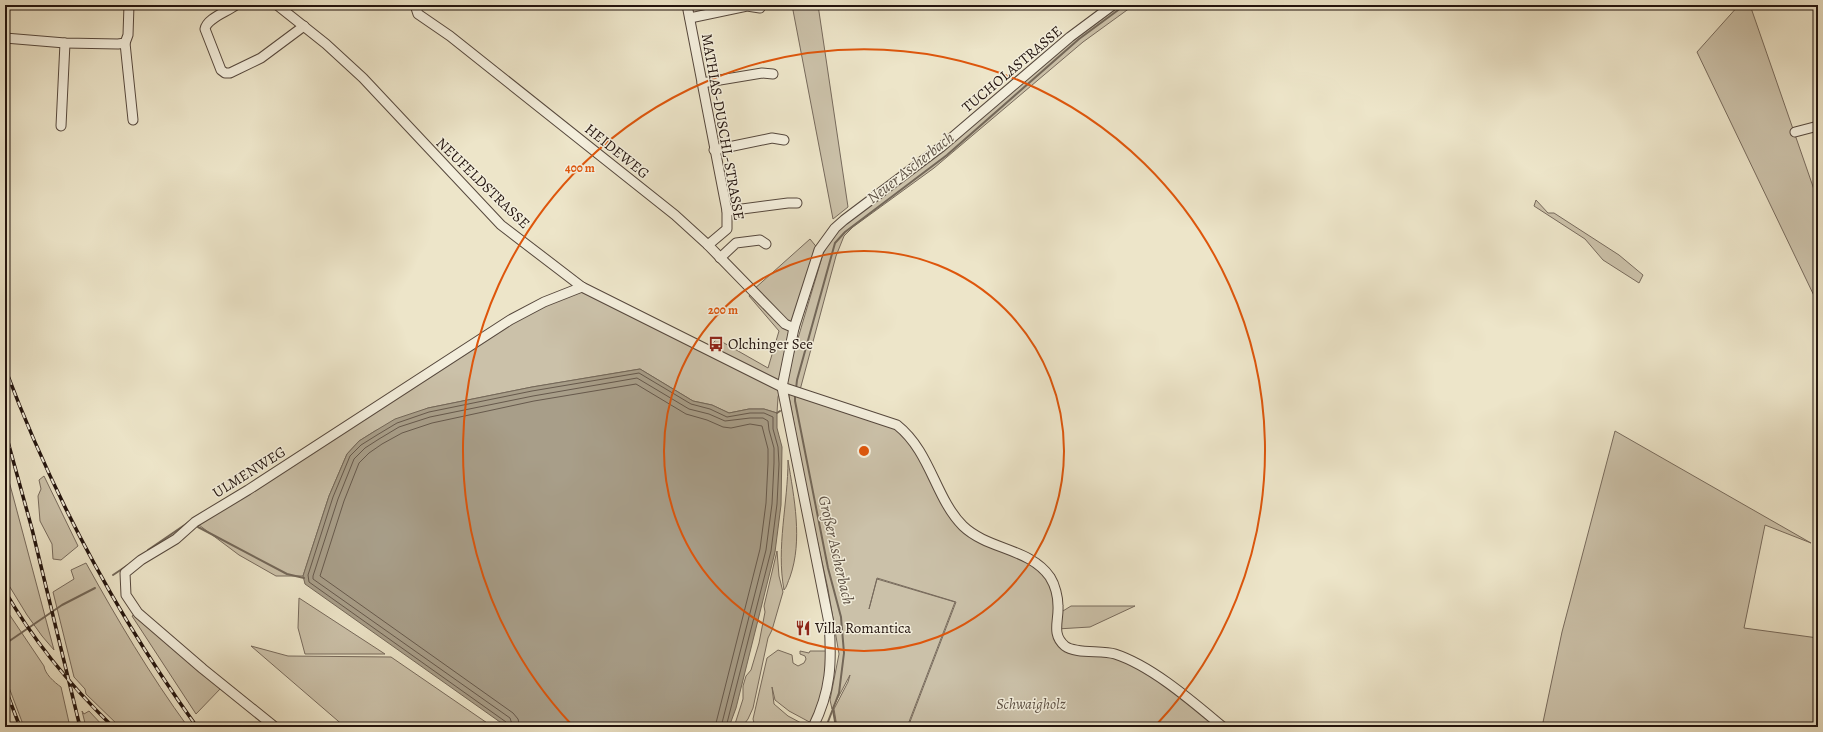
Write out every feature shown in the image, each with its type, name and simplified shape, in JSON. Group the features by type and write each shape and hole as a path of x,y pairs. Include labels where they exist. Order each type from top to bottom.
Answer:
{"street":[{"path":"129,5 128,35 125,43 133,120"},
{"path":"236,5 210,21 206,25 205,29 221,70 225,73 230,73 261,58 304,26"},
{"name":"NEUFELDSTRASSE","path":"277,5 304,26 363,78 501,225 582,287 782,387 897,425 916,444 952,510 962,524 974,535 988,543 1025,556 1040,565 1051,578 1058,606 1057,634 1066,647 1076,650 1100,651 1115,654 1133,662 1177,689 1223,727"},
{"name":"HEIDEWEG","path":"415,5 418,14 450,36 675,215 708,245 785,324 794,328"},
{"name":"MATHIAS-DUSCHL-STRASSE","path":"687,5 727,211 727,229 708,245"},
{"name":"TUCHOLASTRASSE","path":"782,387 794,328 819,250 835,228 850,214 941,147 1070,37 1113,5"},
{"path":"690,18 747,6 760,8"},
{"path":"5,38 65,43 125,43"},
{"path":"61,126 65,43"},
{"path":"702,83 762,72 774,74"},
{"path":"1795,132 1818,126"},
{"path":"714,150 772,138 784,140"},
{"path":"727,211 797,203"},
{"path":"720,258 736,244 760,240 766,244"},
{"name":"ULMENWEG","path":"276,727 203,669 138,613 126,594 124,583 125,573 141,560 176,539 195,522 248,490 510,320 544,302 582,287"},
{"path":"782,387 829,631 832,654 828,688 814,727"}],"green space":[{"path":"792,5 818,5 848,207 833,219"},
{"path":"1116,5 1134,5 1083,42 934,168 853,227 844,236 836,256 800,390 788,386 785,382 823,254 831,238 839,227"},
{"path":"1739,5 1750,5 1818,201 1818,304 1697,52"},
{"path":"1536,200 1548,213 1554,213 1619,255 1643,275 1639,283 1603,260 1585,239 1534,206"},
{"path":"810,239 819,250 778,397 777,413 764,409 749,409 729,413 712,405 693,401 640,369 532,387 428,408 375,431 359,441 347,454 329,496 303,576 276,576 239,555 195,522 484,338 582,287 707,349 717,339 768,368 779,331 749,296 753,290"},
{"name":"Schwaigholz","path":"790,393 906,432 962,524 1023,557 1049,576 1058,614 1071,606 1135,606 1090,627 1057,629 1067,647 1133,662 1223,727 908,727 956,602 877,578 869,609 877,579 955,602 907,727 837,727 834,709 850,675 832,709 830,700 839,654 828,589 805,485 789,396"},
{"path":"1615,431 1811,543 1765,525 1744,628 1818,638 1818,727 1542,727 1562,632"},
{"path":"788,460 795,504 797,534 794,563 787,586 784,590 781,558"},
{"path":"5,466 54,650 27,615 5,579"},
{"path":"44,476 78,546 61,560 53,559 52,544 40,521 38,496 41,489 39,480"},
{"path":"777,551 779,576 783,592 772,630 768,638 753,708 742,727 734,727 743,699 743,686 746,676 751,670 759,643 765,612 764,606"},
{"path":"86,563 134,646 188,727 120,727 86,694 85,689 74,677 53,592 74,579 71,570"},
{"path":"299,598 385,654 305,654 298,628"},
{"path":"5,608 44,666 48,675 61,687 70,727 24,727 5,677"},
{"path":"135,614 221,688 196,714 132,616"},
{"path":"251,646 288,656 391,657 493,727 406,727 400,723 396,727 345,727"},
{"path":"778,650 792,655 793,663 798,666 804,663 806,659 805,656 800,654 800,651 809,653 810,651 827,651 832,654 815,725 789,711 775,700 772,687 774,704 788,716 803,724 802,727 755,727 753,719 767,658"},
{"path":"82,711 84,714 89,711 104,727 86,727"}],"water":[{"path":"640,369 693,401 712,405 729,413 749,409 764,409 777,413 777,428 782,447 781,505 775,552 736,708 729,727 507,727 305,584 303,576 329,496 347,454 359,441 395,419 428,408 532,387"}],"waterway":[{"name":"Neuer Ascherbach","path":"796,389 797,380 835,243 845,232 947,155 1079,39 1125,5"},
{"name":"Großer Ascherbach","path":"795,393 795,401 828,568 841,617 844,653 839,693 826,727"},
{"path":"148,550 189,522"},
{"path":"198,527 287,574 304,578"},
{"path":"113,575 128,565"},
{"path":"5,644 62,605 95,588"},
{"path":"833,710 836,727"}],"railway":[{"path":"5,368 44,462 89,554 140,642 197,727"},
{"path":"5,431 32,529 80,727"},
{"path":"5,591 28,628 54,663 82,696 113,727"},
{"path":"5,688 20,727"}],"place":[{"name":"Olchinger See","path":"716,344"},
{"name":"Villa Romantica","path":"803,628"}]}
